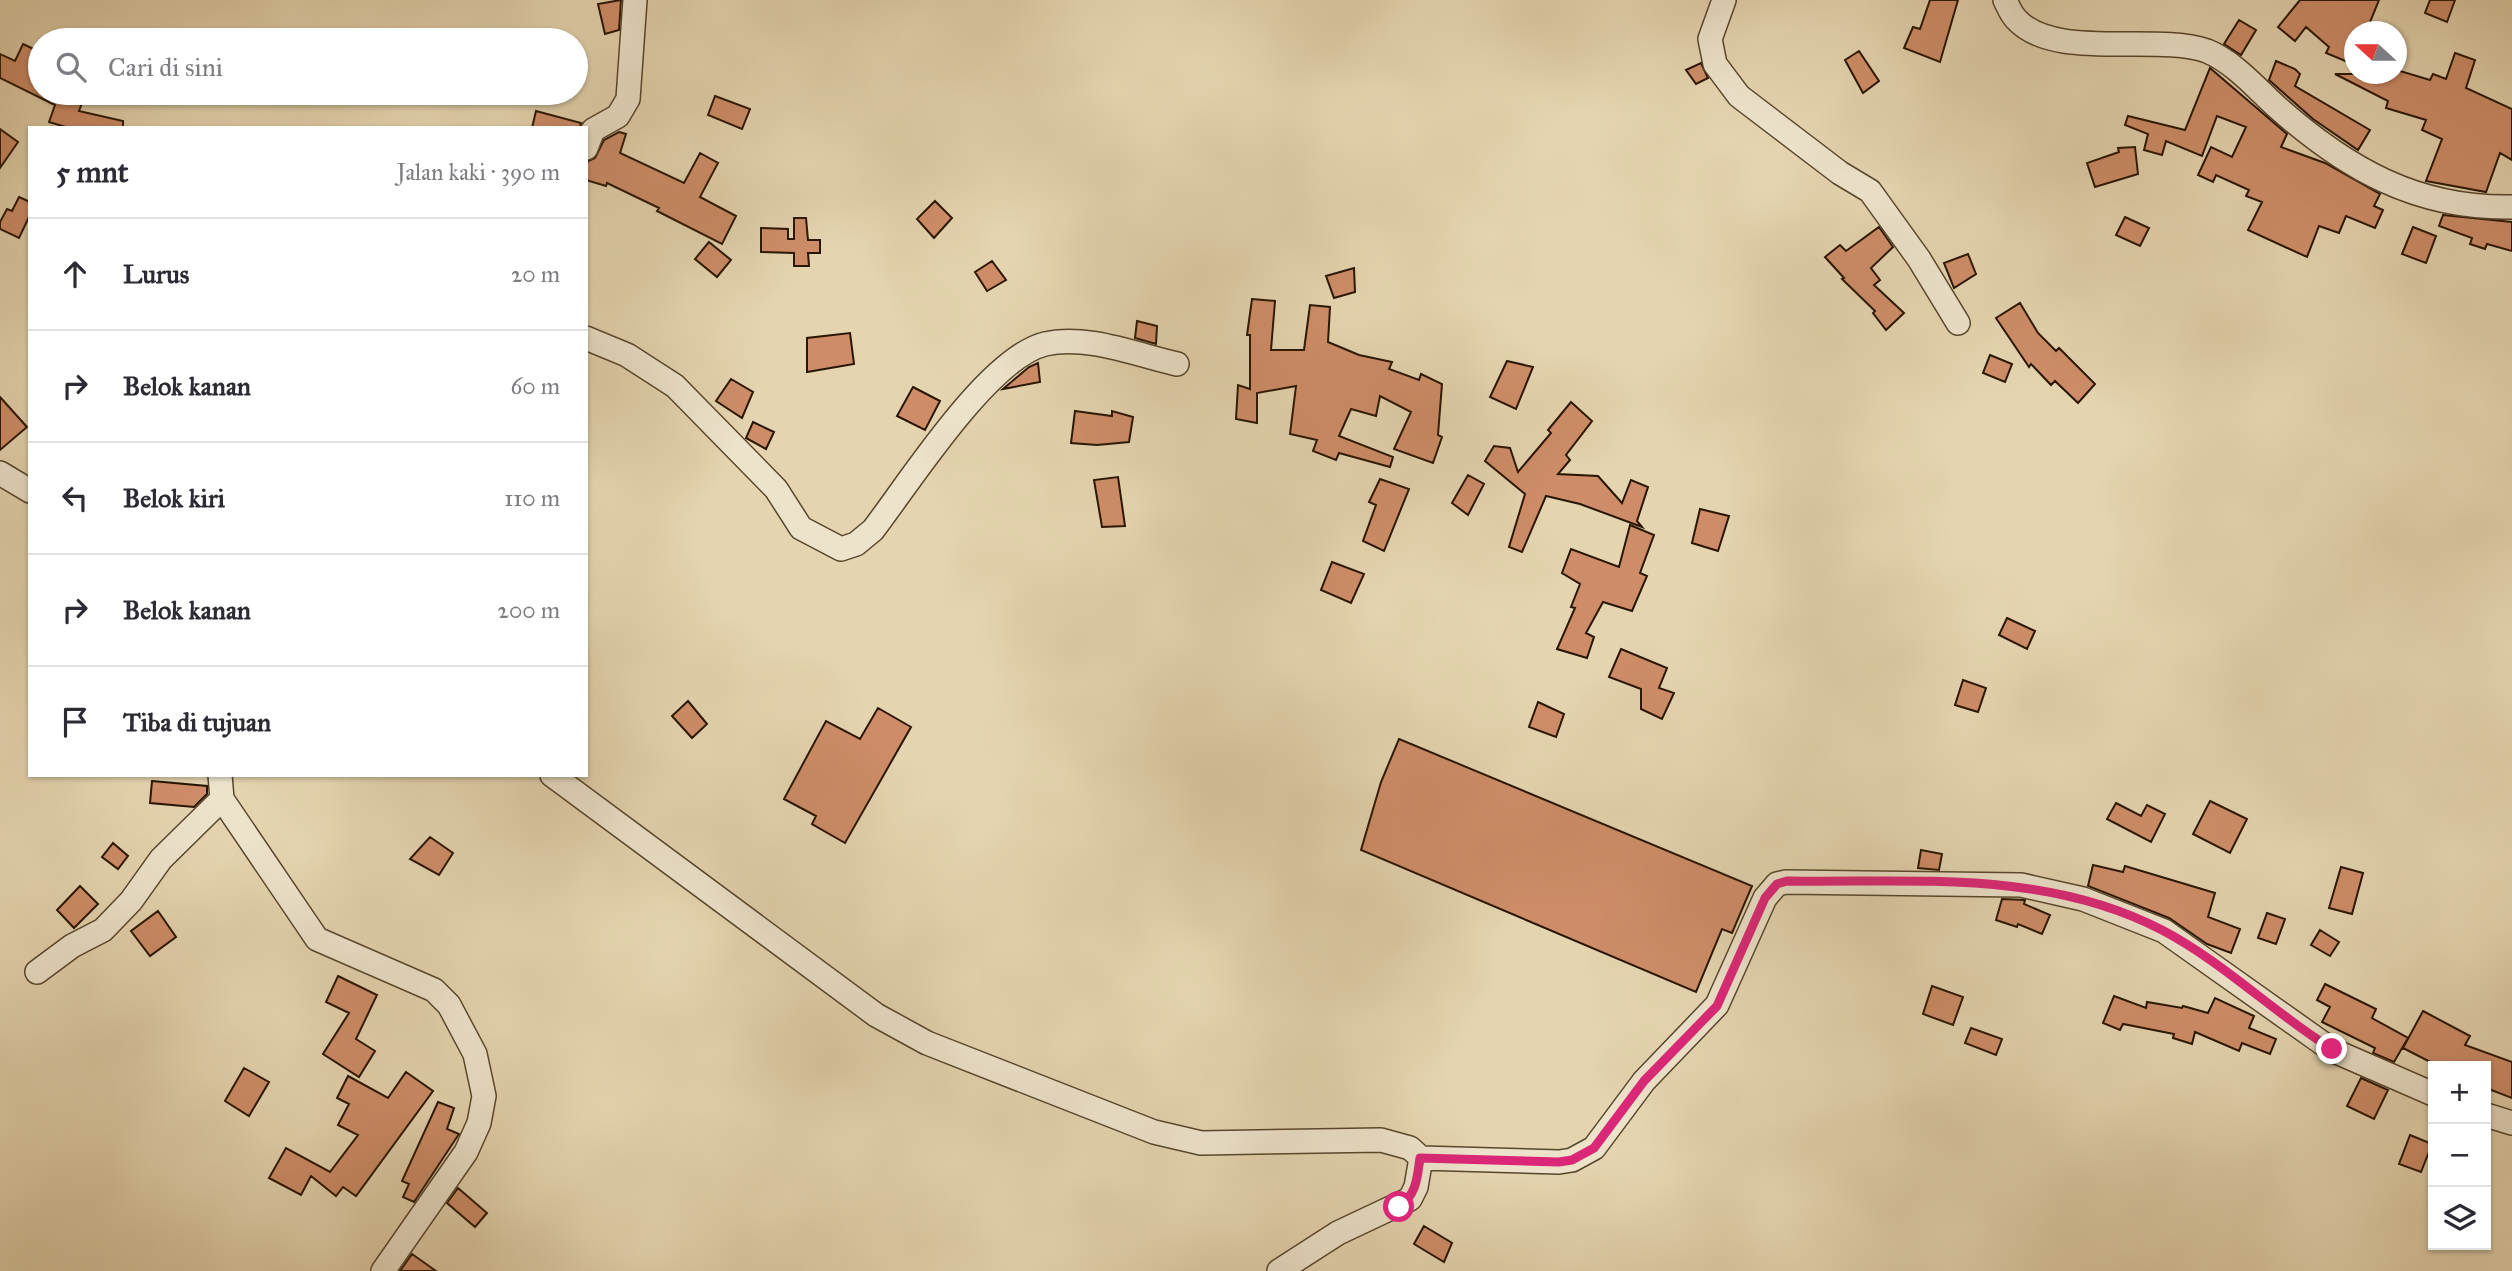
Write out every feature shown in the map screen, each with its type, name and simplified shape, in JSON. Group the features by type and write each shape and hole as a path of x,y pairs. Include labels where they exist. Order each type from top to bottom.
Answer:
{"street":[{"path":"588,143 593,130 618,116 628,99 635,0"},
{"path":"1724,0 1710,39 1715,64 1739,96 1840,173 1870,191 1919,259 1958,323"},
{"path":"2005,0 2016,20 2040,34 2070,42 2138,43 2211,53 2360,171 2436,201 2489,208 2512,208"},
{"path":"588,339 627,355 675,386 776,489 801,528 841,549 856,544 873,530 956,418 995,376 1030,350 1045,344 1091,345 1177,364"},
{"path":"0,473 28,489"},
{"path":"220,777 222,799 317,939 434,990 449,1005 475,1054 484,1096 479,1123 466,1152 383,1271"},
{"path":"555,777 876,1015 927,1043 1154,1132 1189,1141 1233,1143 1381,1140 1405,1145 1420,1158 1559,1162 1572,1160 1594,1148 1644,1081 1717,1006 1765,898 1777,884 1787,881 2021,885 2083,899 2164,931 2332,1049 2428,1092"},
{"path":"37,972 72,946 103,930 127,906 161,859 222,799"},
{"path":"2491,1117 2512,1123"},
{"path":"1279,1271 1338,1233 1410,1199 1416,1188 1420,1158"}],"building":[{"path":"621,0 619,30 605,34 598,4"},
{"path":"1930,0 1958,0 1940,62 1904,48 1913,27 1920,29"},
{"path":"2300,0 2379,0 2370,21 2344,21 2344,60 2326,53 2329,47 2306,27 2295,41 2278,27"},
{"path":"2430,0 2455,0 2447,22 2425,13"},
{"path":"2239,20 2256,30 2241,55 2224,44"},
{"path":"23,44 28,46 28,92 0,78 0,54 15,61"},
{"path":"1859,51 1879,81 1863,93 1845,60"},
{"path":"2455,53 2475,60 2466,88 2512,109 2512,160 2500,153 2486,192 2426,181 2442,139 2422,130 2426,120 2386,108 2388,101 2355,84 2407,84 2407,73 2430,80 2433,74 2446,79"},
{"path":"2276,61 2300,74 2295,86 2370,130 2358,150 2313,119 2269,80"},
{"path":"1701,63 1708,78 1696,84 1686,70"},
{"path":"2210,68 2287,134 2281,147 2325,163 2380,194 2374,206 2383,210 2375,228 2346,216 2339,233 2319,226 2307,257 2248,230 2262,202 2246,196 2249,190 2216,175 2213,182 2198,175 2211,147 2232,157 2246,127 2217,116 2202,156 2166,141 2162,155 2144,150 2148,134 2125,125 2128,116 2185,130"},
{"path":"715,96 750,109 742,129 708,115"},
{"path":"55,105 81,105 79,111 123,121 123,126 62,126 49,122"},
{"path":"536,111 581,123 580,126 532,126"},
{"path":"0,129 18,142 0,168"},
{"path":"619,132 626,134 620,153 684,183 700,153 718,163 700,197 736,216 722,244 657,211 659,208 607,183 606,186 588,181 588,161 595,158 604,140"},
{"path":"2135,147 2138,174 2095,187 2087,163 2119,152 2118,148"},
{"path":"19,197 28,201 28,219 19,238 0,229 0,222 7,209 12,211"},
{"path":"935,201 952,218 934,238 917,219"},
{"path":"2443,215 2512,222 2512,251 2487,244 2485,249 2470,244 2472,238 2439,226"},
{"path":"2125,217 2149,228 2140,246 2116,235"},
{"path":"794,218 806,218 808,240 820,240 820,253 808,253 809,266 794,266 794,253 761,252 761,228 788,229 788,239 794,239"},
{"path":"1879,227 1893,247 1871,268 1880,280 1874,285 1904,313 1886,330 1873,313 1875,311 1842,279 1844,278 1825,257 1840,245 1846,251"},
{"path":"2413,227 2436,236 2426,263 2402,254"},
{"path":"709,242 731,260 717,277 695,259"},
{"path":"1968,254 1976,274 1954,288 1944,263"},
{"path":"992,261 1006,280 987,291 975,272"},
{"path":"1354,268 1355,292 1334,298 1326,276"},
{"path":"1252,299 1275,301 1271,350 1304,350 1310,305 1330,307 1328,342 1359,355 1392,362 1389,369 1419,380 1421,374 1442,384 1438,435 1442,437 1433,463 1394,449 1411,412 1380,396 1376,416 1351,409 1339,436 1393,457 1390,467 1339,453 1336,460 1313,451 1317,440 1290,434 1296,386 1257,393 1257,423 1236,419 1238,385 1250,389 1250,335 1247,335"},
{"path":"2020,303 2038,333 2056,351 2059,348 2095,384 2078,403 2055,381 2051,385 2031,364 2029,367 1996,318"},
{"path":"1137,321 1157,326 1156,344 1135,338"},
{"path":"850,333 854,364 807,372 807,338"},
{"path":"1990,355 2012,364 2005,382 1983,373"},
{"path":"1507,361 1533,367 1516,409 1490,397"},
{"path":"1038,363 1040,382 1003,389 1029,367"},
{"path":"731,379 753,392 742,418 716,401"},
{"path":"913,387 940,401 925,430 897,416"},
{"path":"0,397 27,427 0,450"},
{"path":"1571,402 1592,421 1566,455 1570,460 1558,474 1598,476 1622,503 1631,480 1648,487 1637,521 1642,527 1580,504 1546,496 1522,552 1509,547 1525,494 1485,461 1494,446 1510,448 1518,472 1551,433 1548,430"},
{"path":"1075,411 1112,416 1112,411 1133,417 1129,442 1097,445 1071,443"},
{"path":"753,422 774,432 766,449 746,438"},
{"path":"1468,475 1484,484 1468,515 1452,503"},
{"path":"1118,477 1125,526 1102,527 1094,480"},
{"path":"1380,479 1409,489 1384,551 1363,541 1376,505 1369,502"},
{"path":"1700,509 1729,516 1718,551 1692,543"},
{"path":"1630,525 1654,535 1640,573 1647,576 1632,611 1603,602 1586,633 1594,637 1587,658 1557,649 1575,608 1571,607 1580,584 1562,573 1571,549 1619,567"},
{"path":"1332,562 1364,574 1351,603 1321,590"},
{"path":"2007,618 2035,631 2027,649 1999,635"},
{"path":"1621,649 1667,668 1659,688 1674,693 1662,719 1641,709 1641,689 1609,677"},
{"path":"1963,680 1986,688 1978,712 1955,705"},
{"path":"688,701 707,724 692,738 672,716"},
{"path":"1538,702 1564,714 1556,737 1529,727"},
{"path":"878,708 911,727 845,843 812,824 816,816 784,799 826,721 860,739"},
{"path":"1399,739 1752,886 1732,933 1722,929 1696,992 1361,850 1381,782"},
{"path":"152,781 207,786 207,794 194,807 150,803"},
{"path":"2210,801 2247,819 2230,853 2193,834"},
{"path":"2116,803 2141,816 2147,805 2165,814 2151,842 2107,819"},
{"path":"430,837 453,853 439,875 410,859"},
{"path":"113,843 128,856 118,869 102,857"},
{"path":"1921,850 1942,854 1939,870 1918,868"},
{"path":"2093,865 2123,872 2125,866 2215,893 2208,917 2240,929 2231,953 2207,944 2169,918 2088,886"},
{"path":"2341,867 2363,873 2352,914 2329,908"},
{"path":"80,886 98,904 74,928 57,910"},
{"path":"2002,899 2025,900 2024,904 2050,915 2042,934 2018,924 2017,927 1996,920"},
{"path":"158,911 176,937 150,956 131,931"},
{"path":"2267,913 2285,919 2276,944 2258,938"},
{"path":"2320,930 2339,942 2330,956 2311,945"},
{"path":"338,976 377,995 356,1039 375,1051 359,1077 323,1054 349,1013 326,1002"},
{"path":"2325,984 2376,1009 2372,1018 2408,1038 2394,1062 2373,1053 2375,1048 2322,1022 2330,1007 2317,1000"},
{"path":"1932,986 1963,997 1953,1025 1923,1014"},
{"path":"2114,996 2146,1008 2147,1002 2183,1006 2208,1013 2215,998 2254,1016 2249,1028 2276,1039 2270,1054 2242,1043 2239,1051 2195,1032 2192,1044 2173,1038 2174,1034 2123,1024 2120,1030 2103,1023"},
{"path":"2423,1011 2470,1036 2465,1045 2512,1062 2512,1098 2491,1090 2491,1061 2428,1061 2403,1048"},
{"path":"1971,1028 2002,1039 1996,1055 1965,1043"},
{"path":"244,1068 269,1082 249,1116 225,1101"},
{"path":"406,1072 433,1091 356,1196 343,1187 336,1196 311,1176 301,1195 269,1178 286,1148 330,1172 358,1135 338,1125 349,1104 337,1098 348,1076 388,1098"},
{"path":"2361,1078 2388,1090 2374,1119 2347,1106"},
{"path":"438,1102 454,1108 447,1129 459,1134 414,1202 403,1197 409,1184 402,1181"},
{"path":"2410,1135 2428,1142 2428,1154 2421,1172 2399,1164"},
{"path":"458,1188 487,1213 475,1227 447,1203"},
{"path":"1424,1226 1452,1243 1444,1262 1414,1244"},
{"path":"412,1254 436,1271 400,1271"}],"route":[{"path":"1399,1207 1410,1199 1416,1188 1420,1158 1559,1162 1572,1160 1594,1148 1653,1070 1717,1006 1765,898 1777,884 1787,881 2021,885 2083,899 2164,931 2187,945 2306,1034 2332,1049"}]}
